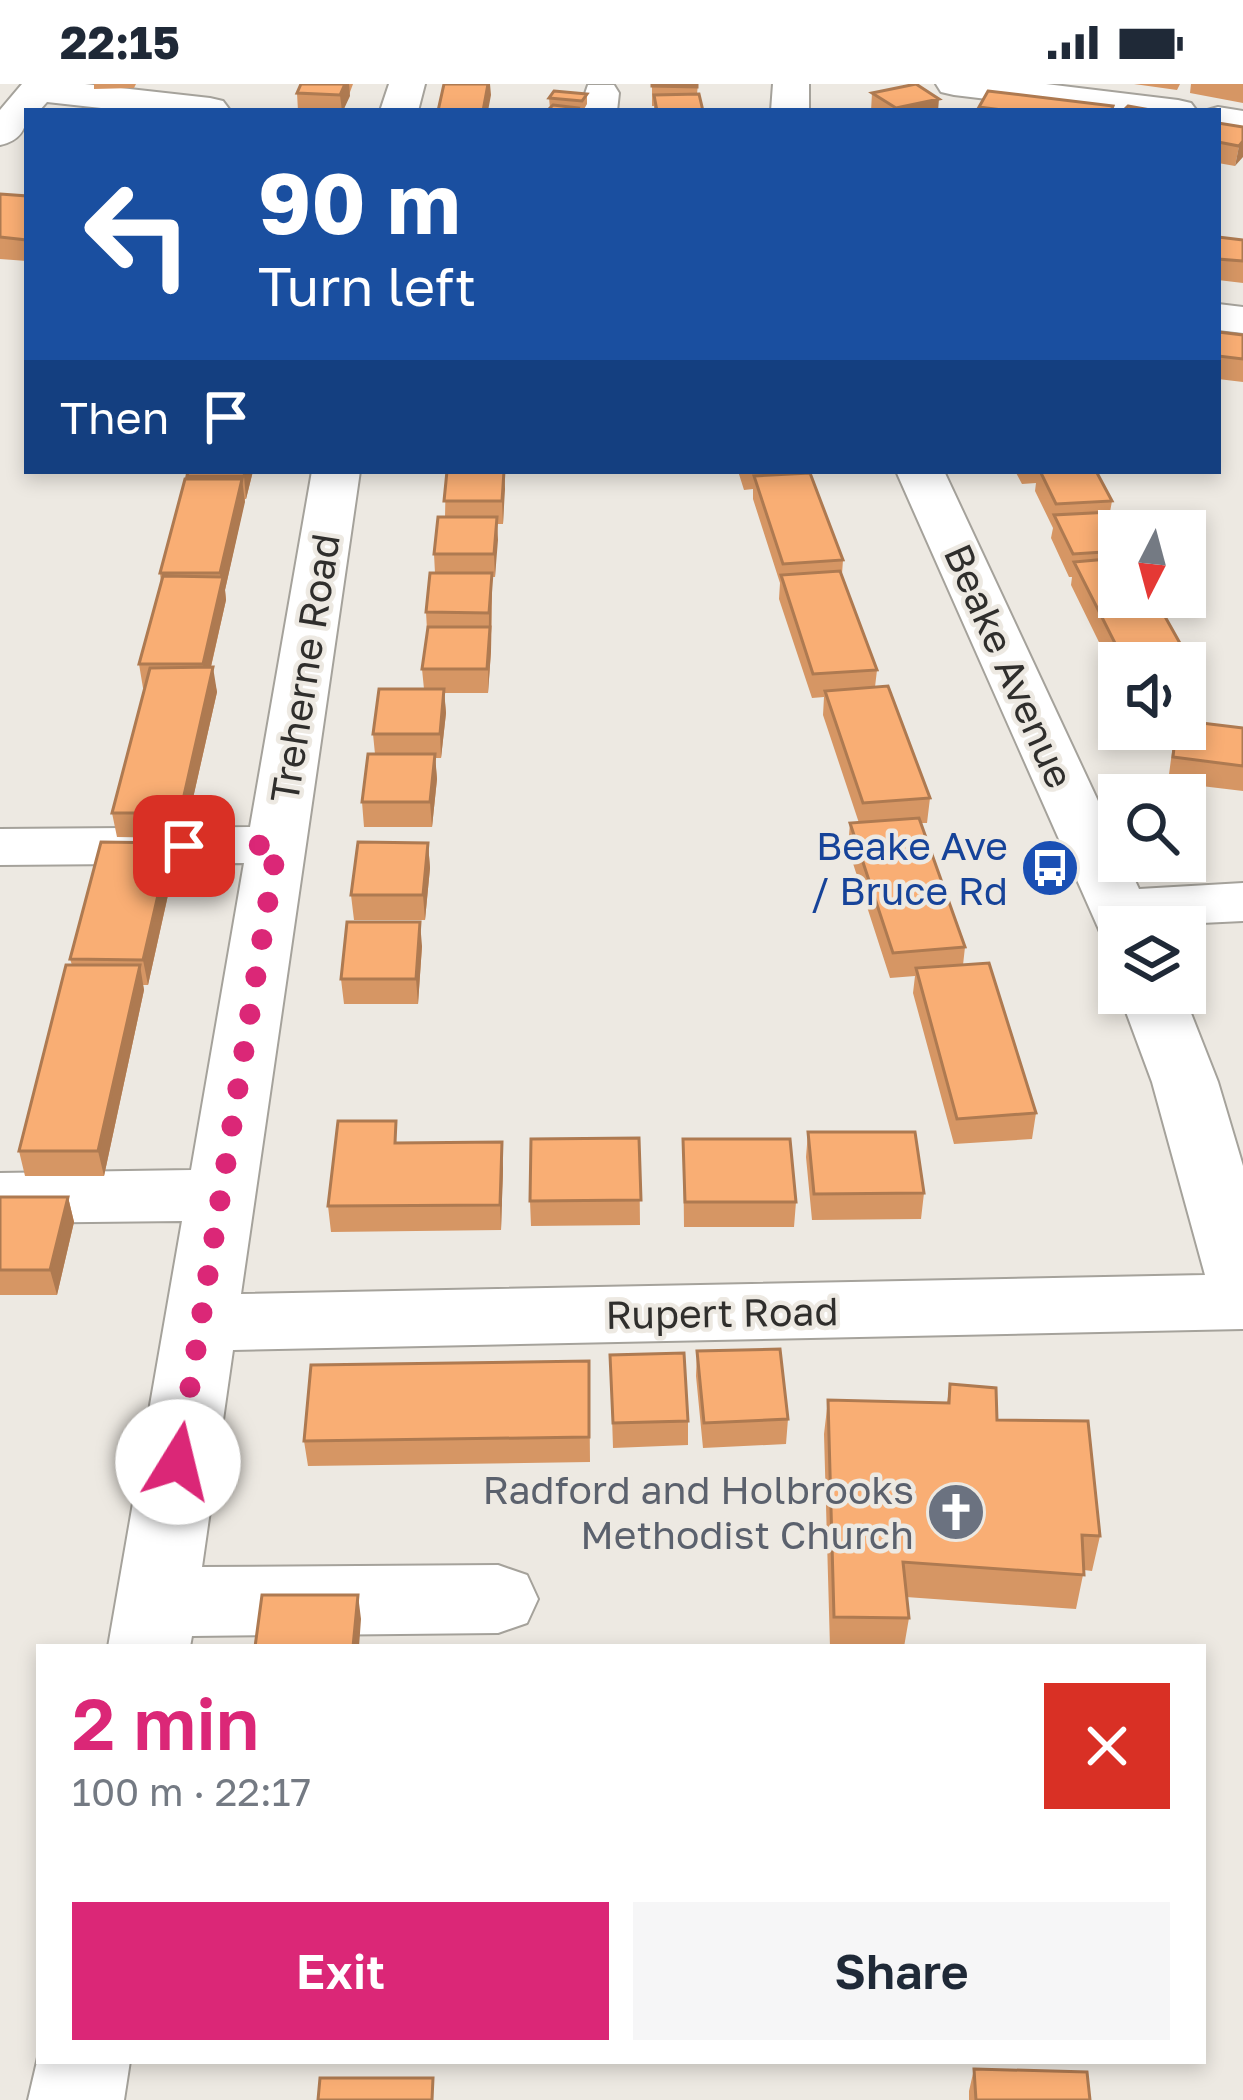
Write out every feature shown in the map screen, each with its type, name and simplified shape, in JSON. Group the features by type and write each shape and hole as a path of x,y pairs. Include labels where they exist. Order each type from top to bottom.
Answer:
{"street":[{"path":"954,84 1153,108"},
{"path":"0,134 41,87 221,101"},
{"name":"Treherne Road","path":"153,1624 337,474"},
{"name":"Beake Avenue","path":"921,474 1118,906"},
{"path":"0,848 277,845"},
{"path":"1206,907 1243,902"},
{"path":"1159,1014 1185,1082 1243,1285"},
{"path":"0,1198 221,1195"},
{"name":"Rupert Road","path":"200,1323 1243,1302"},
{"path":"153,1624 498,1599"},
{"path":"76,2100 82,2064"}],"building":[{"path":"301,84 345,84 340,95 297,93"},
{"path":"444,84 488,84 484,108 439,108"},
{"path":"697,84 697,87 652,86"},
{"path":"916,84 939,99 896,108 872,93"},
{"path":"554,91 587,94 582,101 549,98"},
{"path":"988,91 1113,106 1112,108 979,107"},
{"path":"699,94 702,108 656,108 654,95"},
{"path":"1221,123 1243,127 1239,146 1221,143"},
{"path":"0,194 24,196 24,240 0,237"},
{"path":"1221,237 1243,240 1243,261 1221,259"},
{"path":"1221,332 1243,335 1243,359 1221,356"},
{"path":"187,474 244,474 244,476"},
{"path":"447,474 504,474 502,501 444,501"},
{"path":"810,474 843,560 783,564 754,476"},
{"path":"1041,474 1098,474 1112,501 1056,504"},
{"path":"185,479 242,479 220,573 160,573"},
{"path":"1098,513 1098,552 1073,554 1054,515"},
{"path":"438,517 497,517 494,554 434,554"},
{"path":"1098,560 1098,610 1074,562"},
{"path":"840,571 877,670 813,674 781,575"},
{"path":"430,573 492,573 489,613 426,612"},
{"path":"163,576 223,577 203,664 139,664"},
{"path":"1102,618 1166,618 1179,642 1114,642"},
{"path":"428,627 490,627 487,669 422,669"},
{"path":"213,667 180,813 112,813 150,668"},
{"path":"888,686 930,798 863,803 825,691"},
{"path":"379,689 444,689 440,734 373,734"},
{"path":"1206,724 1243,728 1243,766 1173,757 1174,750 1206,750"},
{"path":"368,754 435,754 430,802 362,802"},
{"path":"919,818 965,947 893,953 850,823"},
{"path":"101,842 170,843 143,960 70,959"},
{"path":"358,842 428,843 423,895 351,895"},
{"path":"347,922 420,922 416,979 341,979"},
{"path":"989,963 1036,1113 957,1119 916,968"},
{"path":"66,965 140,965 98,1151 19,1151"},
{"path":"338,1121 396,1121 395,1143 502,1142 500,1205 328,1206"},
{"path":"808,1132 915,1132 924,1193 814,1194"},
{"path":"639,1138 641,1200 530,1201 531,1139"},
{"path":"683,1139 790,1139 796,1202 685,1202"},
{"path":"0,1197 68,1197 50,1270 0,1270"},
{"path":"780,1349 788,1419 704,1423 697,1351"},
{"path":"684,1353 688,1421 613,1423 610,1355"},
{"path":"589,1361 589,1437 304,1441 311,1365"},
{"name":"Radford and Holbrooks Methodist Church","path":"950,1384 996,1388 997,1420 1088,1421 1100,1536 1082,1535 1084,1575 903,1562 909,1618 834,1617 828,1400 949,1403"},
{"path":"262,1595 358,1595 353,1644 255,1644"},
{"path":"974,2069 1087,2072 1090,2100 976,2100"},
{"path":"320,2078 433,2078 432,2100 318,2100"}],"place":[{"name":"Beake Ave / Bruce Rd","path":"1050,868"},
{"name":"Radford and Holbrooks Methodist Church","path":"956,1512"}],"route":[{"path":"178,1462 277,845 184,846"}]}
